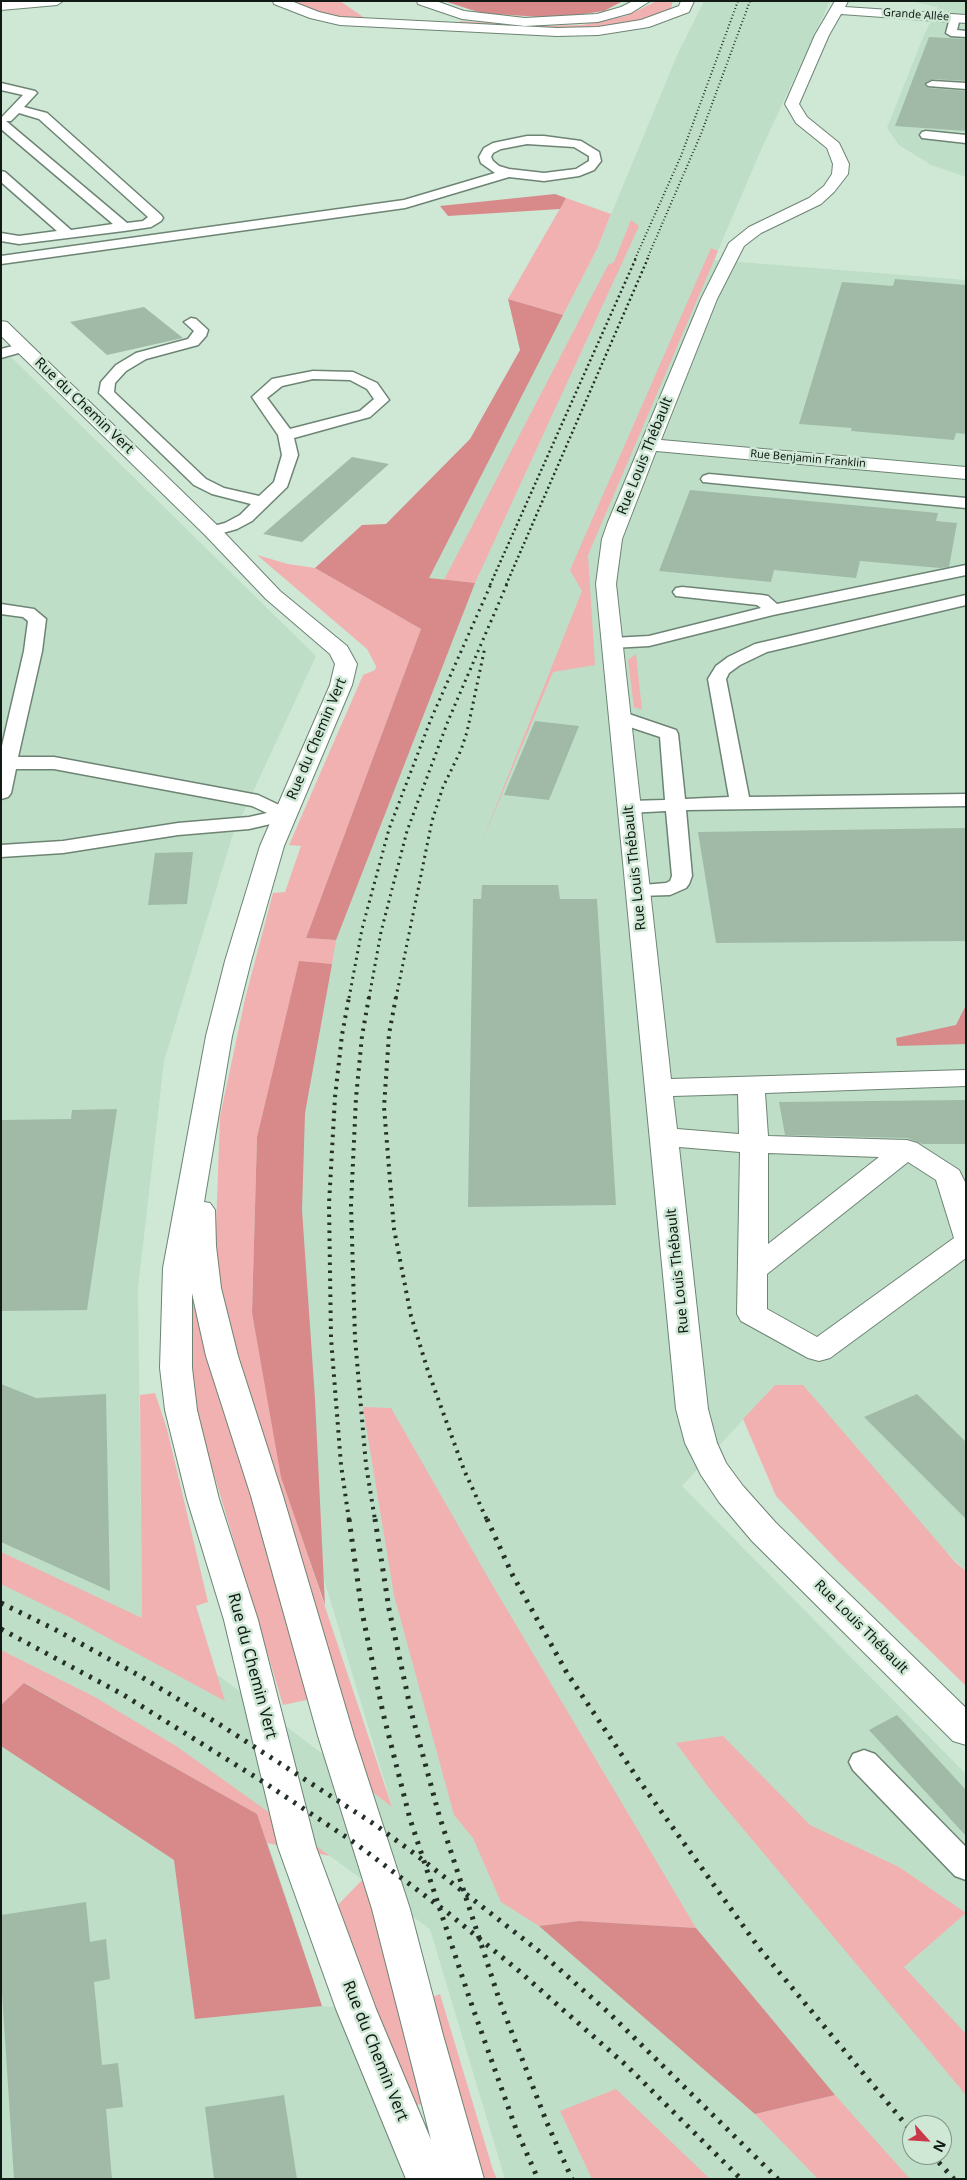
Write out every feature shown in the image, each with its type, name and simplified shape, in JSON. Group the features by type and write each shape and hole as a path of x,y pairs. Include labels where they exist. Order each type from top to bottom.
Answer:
{"main road":[{"path":"1,6 57,1"},
{"path":"279,1 315,15 340,20 392,25 557,32 598,31 644,24 684,9 688,1"},
{"path":"424,1 462,15 510,22 543,22 582,20 612,15 644,1"},
{"name":"Grande Allée","path":"839,6 962,15"},
{"name":"Rue Louis Thébault","path":"839,6 822,35 792,104 801,120 834,146 841,164 840,174 829,189 815,201 755,230 737,243 709,299 612,538 606,584 692,1409 700,1442 712,1467 731,1494 764,1532 966,1730"},
{"name":"Rue du Chemin Vert","path":"1,326 14,344 212,531 273,595 339,651 346,664 341,685 285,815 262,875 238,961 220,1036 185,1222 178,1268 176,1368 181,1410 203,1499 241,1620 297,1847 356,2009 427,2179"},
{"name":"Rue Benjamin Franklin","path":"650,445 966,473"},
{"path":"658,1088 966,1078"},
{"path":"751,1086 754,1144 752,1314 819,1352 966,1243"},
{"name":"Rue du Chemin Vert","path":"202,1136 200,1246 206,1288 222,1356 267,1496 336,1736 391,1909 423,2035 463,2179"},
{"path":"664,1137 754,1144 907,1149 949,1176 966,1234"},
{"path":"752,1271 907,1149"}],"lane":[{"path":"962,15 950,33 966,34"},
{"path":"932,84 966,86"},
{"path":"1,86 31,93 6,119 1,121 124,227"},
{"path":"1,237 19,240 68,234 146,224 156,218 43,116 16,108"},
{"path":"926,135 966,139"},
{"path":"1,260 405,204 508,173 525,176 563,175 590,167 595,161 595,155 588,149 562,141 536,140 511,142 488,151 485,157 487,163 495,169 508,173"},
{"path":"1,175 68,234"},
{"path":"191,322 201,330 200,336 194,342 141,356 127,364 108,382 106,393 200,482 218,491 262,502"},
{"path":"1,354 14,344"},
{"path":"212,531 231,526 246,518 281,484 290,455 286,435 260,397 277,382 313,375 353,376 372,386 382,400 365,414 286,435"},
{"path":"709,479 966,503"},
{"path":"612,643 649,641 773,610 966,570"},
{"path":"682,592 762,600 773,610"},
{"path":"740,803 717,679 722,670 749,653 761,648 966,600"},
{"path":"1,609 28,613 37,619 33,651 1,793"},
{"path":"619,717 669,734 682,876 679,884 670,889 638,890"},
{"path":"9,763 54,763 171,784 258,801 285,815"},
{"path":"629,807 740,803 966,800"},
{"path":"1,851 63,847 178,830 249,823 285,815"},
{"path":"864,1762 966,1867"}],"shaded area":[{"path":"289,1 340,1 369,21 340,18 319,13"},
{"path":"444,1 623,1 604,11 540,17 481,13"},
{"path":"657,1 673,1 670,11 654,18 601,28 565,29 465,25 459,21 536,26 582,25 626,16"},
{"path":"704,1 830,1 760,152 714,260 966,280 966,1571 774,1386 682,1486 966,1774 966,2179 505,2179 430,1929 330,1856 268,1843 322,2006 356,2009 427,2179 1,2179 1,356 12,358 316,656 232,837 164,1061 138,1288 142,1618 392,1806 278,1426 261,1297 375,675 596,251 678,53"},
{"path":"910,1 966,1 966,177 931,165 899,145 887,128 924,35 938,7"},
{"path":"555,194 566,198 560,209 448,216 440,206"},
{"path":"566,198 611,214 597,249 563,315 508,299"},
{"path":"631,220 639,226 475,583 444,580 608,265 614,262"},
{"path":"711,248 718,251 588,555 595,665 553,672 480,846 582,591 570,570"},
{"path":"508,299 563,315 429,578 475,583 336,940 306,938 421,629 315,568 362,525 386,524 470,439 520,350"},
{"path":"257,555 288,564 315,568 421,629 306,938 336,940 332,964 299,962 257,1137 252,1313 283,1481 392,1807 361,1783 214,1282 220,1117 245,999 273,893 285,892 301,846 289,845 363,675 375,670 376,666 367,649"},
{"path":"636,654 642,710 634,707 628,660"},
{"path":"299,961 332,964 305,1113 302,1210 315,1399 325,1605 281,1477 252,1313 257,1137"},
{"path":"966,1005 966,1044 897,1046 896,1038 956,1025"},
{"path":"187,1273 311,1699 283,1705 190,1394"},
{"path":"775,1385 803,1385 955,1562 966,1571 966,1686 837,1560 776,1496 743,1419"},
{"path":"155,1393 167,1429 208,1602 196,1606 225,1701 71,1618 1,1584 1,1552 142,1618 140,1395"},
{"path":"363,1407 391,1408 490,1581 696,1928 579,1921 539,1926 501,1902 473,1838 454,1815 394,1595"},
{"path":"1,1650 93,1696 176,1746 330,1856 267,1843 257,1814 25,1683 1,1705"},
{"path":"24,1683 257,1814 322,2006 195,2019 174,1860 1,1746 1,1705"},
{"path":"723,1736 810,1825 899,1867 966,1913 904,1967 966,2034 966,2095 709,1788 676,1743"},
{"path":"363,1879 374,1888 422,2104 410,2106 334,1909"},
{"path":"579,1921 696,1928 835,2095 755,2114 539,1926"},
{"path":"440,1994 497,2179 481,2179 430,1998"},
{"path":"616,2089 710,2179 592,2179 560,2111"},
{"path":"835,2095 910,2179 818,2179 755,2114"}],"building":[{"path":"929,37 966,39 966,81 932,79 924,84 928,88 966,91 966,131 895,126"},
{"path":"895,279 966,285 966,434 956,433 954,440 851,431 852,428 799,424 842,282 893,286"},
{"path":"144,307 183,338 107,355 70,322"},
{"path":"352,457 389,464 302,542 263,534"},
{"path":"690,490 938,513 936,521 957,523 949,567 940,568 860,561 856,578 774,570 771,582 659,571"},
{"path":"535,721 579,726 549,800 504,795"},
{"path":"966,828 966,941 716,943 698,832"},
{"path":"193,852 187,904 148,905 155,853"},
{"path":"482,885 558,885 560,899 597,899 616,1205 468,1207 473,899 481,899"},
{"path":"966,1100 966,1144 922,1144 907,1138 785,1135 779,1102"},
{"path":"117,1109 87,1310 1,1311 1,1120 71,1119 72,1110"},
{"path":"1,1384 36,1398 106,1394 110,1591 1,1542"},
{"path":"917,1394 966,1442 966,1519 864,1417"},
{"path":"897,1715 966,1790 966,1836 869,1730"},
{"path":"86,1902 90,1942 106,1939 110,1979 94,1982 102,2065 118,2063 123,2107 106,2109 112,2179 14,2179 1,1977 1,1915"},
{"path":"284,2095 297,2179 214,2179 205,2107"}],"railway":[{"path":"635,259 681,156 738,1"},
{"path":"647,259 701,134 750,1"},
{"path":"490,585 636,258"},
{"path":"506,585 648,258"},
{"path":"349,998 362,929 389,829 431,719 491,584"},
{"path":"369,998 381,932 407,831 448,721 507,584"},
{"path":"396,998 432,821 443,787 461,750 467,732 485,647"},
{"path":"349,997 342,1035 335,1097 329,1204 331,1338 341,1465 349,1520"},
{"path":"369,997 362,1036 356,1098 351,1205 355,1338 366,1465 375,1520"},
{"path":"396,997 389,1034 384,1107 394,1229 411,1316 428,1371 464,1470 487,1520"},
{"path":"349,1519 362,1612 383,1713 410,1819 424,1861"},
{"path":"375,1519 389,1609 411,1711 439,1815 464,1893"},
{"path":"487,1519 512,1574 567,1673 638,1779 759,1948 902,2120"},
{"path":"1,1603 56,1630 140,1676 222,1726 374,1824 424,1861"},
{"path":"1,1629 122,1694 265,1783 355,1843 439,1906"},
{"path":"424,1861 464,1893"},
{"path":"424,1861 439,1906"},
{"path":"464,1893 540,1952 609,2013 778,2179"},
{"path":"464,1893 479,1939"},
{"path":"439,1906 479,1939"},
{"path":"439,1906 516,2129 538,2179"},
{"path":"479,1939 627,2066 741,2179"},
{"path":"479,1939 500,2002 547,2123 572,2179"},
{"path":"941,2165 954,2179"}]}
